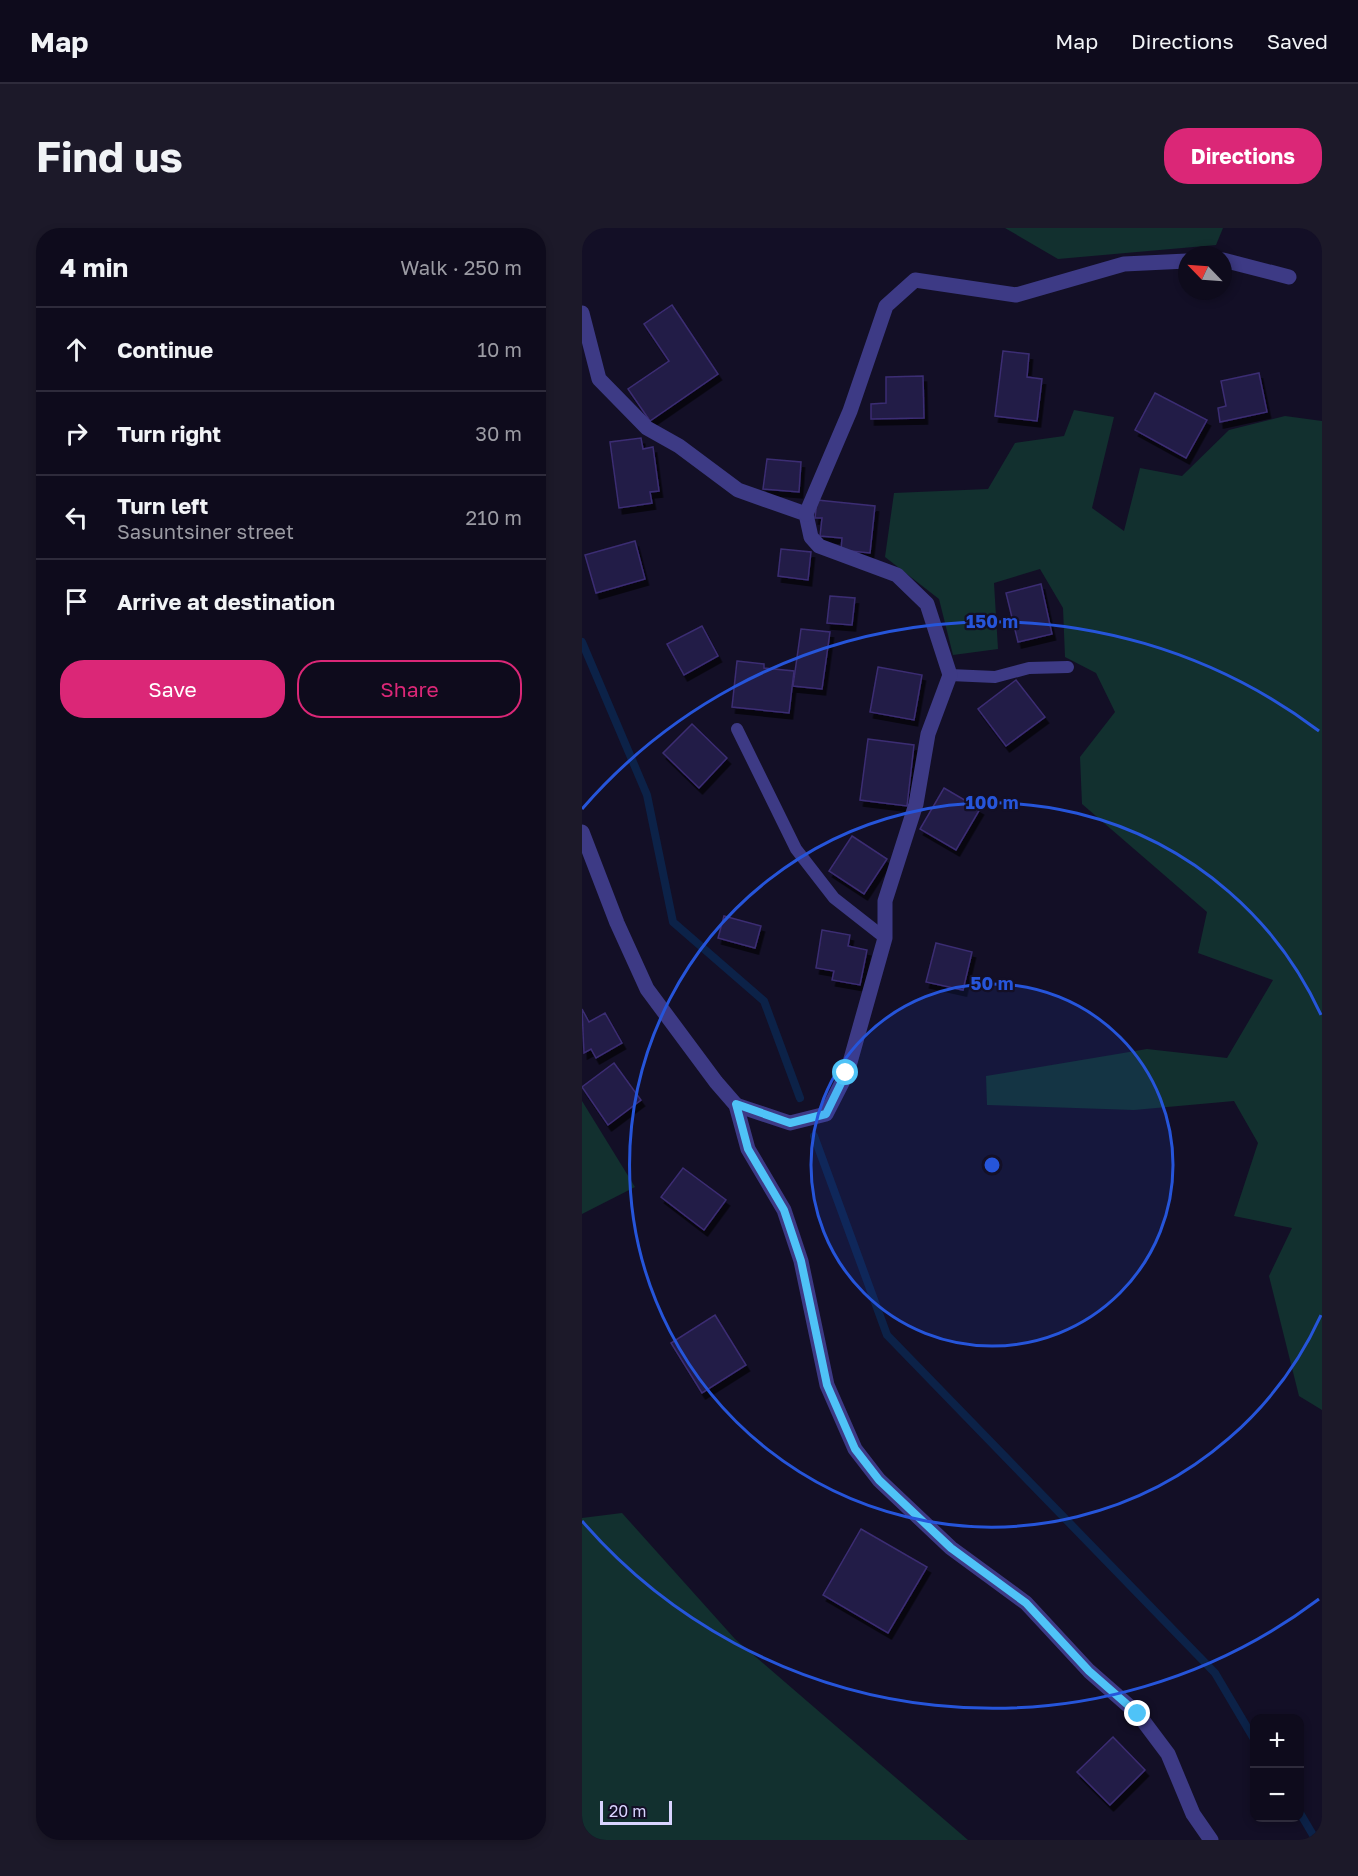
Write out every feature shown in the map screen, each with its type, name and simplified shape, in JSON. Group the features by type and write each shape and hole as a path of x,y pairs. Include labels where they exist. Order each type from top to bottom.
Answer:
{"street":[{"path":"736,1104 790,1123 826,1114 846,1073 885,938 885,901 916,804 928,734 950,675 927,604 897,575 819,546 811,537 806,514 850,411 886,306 915,280 1016,295 1124,264 1178,261"},
{"path":"1232,262 1289,277"},
{"path":"582,313 598,379 647,428 679,446 738,490 806,514"},
{"path":"582,832 616,923 647,989 716,1082 736,1104 748,1149 784,1210 801,1261 827,1385 855,1449 879,1480 951,1548 1026,1603 1089,1671 1138,1714 1167,1754 1193,1814 1211,1840"}],"lane":[{"path":"950,675 995,677 1029,668 1068,667"},
{"path":"737,729 796,849 834,898 885,938"}],"green space":[{"path":"1005,228 1223,228 1216,245 1178,246 1178,248 1058,259"},
{"path":"1074,410 1114,417 1092,508 1124,531 1140,468 1182,476 1229,430 1285,416 1322,421 1322,1410 1299,1396 1269,1276 1292,1228 1234,1216 1258,1143 1234,1101 1134,1110 987,1105 986,1076 1147,1049 1227,1058 1273,980 1198,953 1207,912 1082,804 1080,757 1115,712 1096,673 1065,657 1063,608 1040,569 994,583 998,649 953,655 939,599 885,557 894,493 988,489 1015,443 1064,436"},
{"path":"582,1101 635,1187 582,1214"},
{"path":"622,1513 735,1639 968,1840 582,1840 582,1518"}],"building":[{"path":"672,305 718,374 650,421 628,389 669,361 644,324"},
{"path":"1003,351 1029,354 1027,377 1042,379 1037,421 995,416"},
{"path":"1259,373 1267,412 1220,422 1218,408 1226,406 1221,381"},
{"path":"923,376 924,418 871,419 871,404 886,403 886,377"},
{"path":"1155,393 1207,420 1186,458 1135,430"},
{"path":"641,438 643,449 653,447 659,491 650,492 652,503 619,508 610,442"},
{"path":"767,459 801,462 799,492 763,489"},
{"path":"817,500 875,506 870,553 841,550 842,538 820,536 822,518 815,518"},
{"path":"635,541 645,579 596,593 585,555"},
{"path":"781,549 811,552 808,580 778,576"},
{"path":"1041,584 1052,634 1018,642 1006,593"},
{"path":"830,596 855,598 852,625 827,623"},
{"path":"702,626 718,656 684,675 667,644"},
{"path":"801,629 830,632 822,689 793,686"},
{"path":"737,661 764,664 764,668 794,671 789,713 732,707"},
{"path":"878,667 922,675 914,720 870,712"},
{"path":"1016,680 1045,717 1006,746 978,709"},
{"path":"692,724 727,758 699,788 663,753"},
{"path":"868,739 914,745 907,806 860,800"},
{"path":"944,788 980,809 956,850 920,829"},
{"path":"852,836 887,859 864,894 829,871"},
{"path":"724,916 761,926 755,948 718,938"},
{"path":"822,930 850,935 848,946 867,950 860,985 832,980 834,971 816,968"},
{"path":"936,943 972,952 963,990 926,982"},
{"path":"582,1009 589,1022 605,1013 622,1043 596,1058 591,1049 584,1053"},
{"path":"614,1063 641,1100 608,1125 582,1087"},
{"path":"683,1168 726,1200 704,1230 661,1197"},
{"path":"715,1315 746,1365 702,1393 671,1343"},
{"path":"861,1529 927,1567 888,1633 823,1595"},
{"path":"1113,1737 1145,1770 1110,1805 1077,1772"}],"waterway":[{"path":"582,642 647,795 673,922 764,1001 800,1098"},
{"path":"814,1136 887,1335 1215,1673 1250,1732"},
{"path":"1304,1820 1316,1840"}],"route":[{"path":"846,1073 826,1114 790,1123 736,1104 748,1149 784,1210 801,1261 827,1385 855,1449 879,1480 951,1548 1026,1603 1089,1671 1138,1714"}]}
